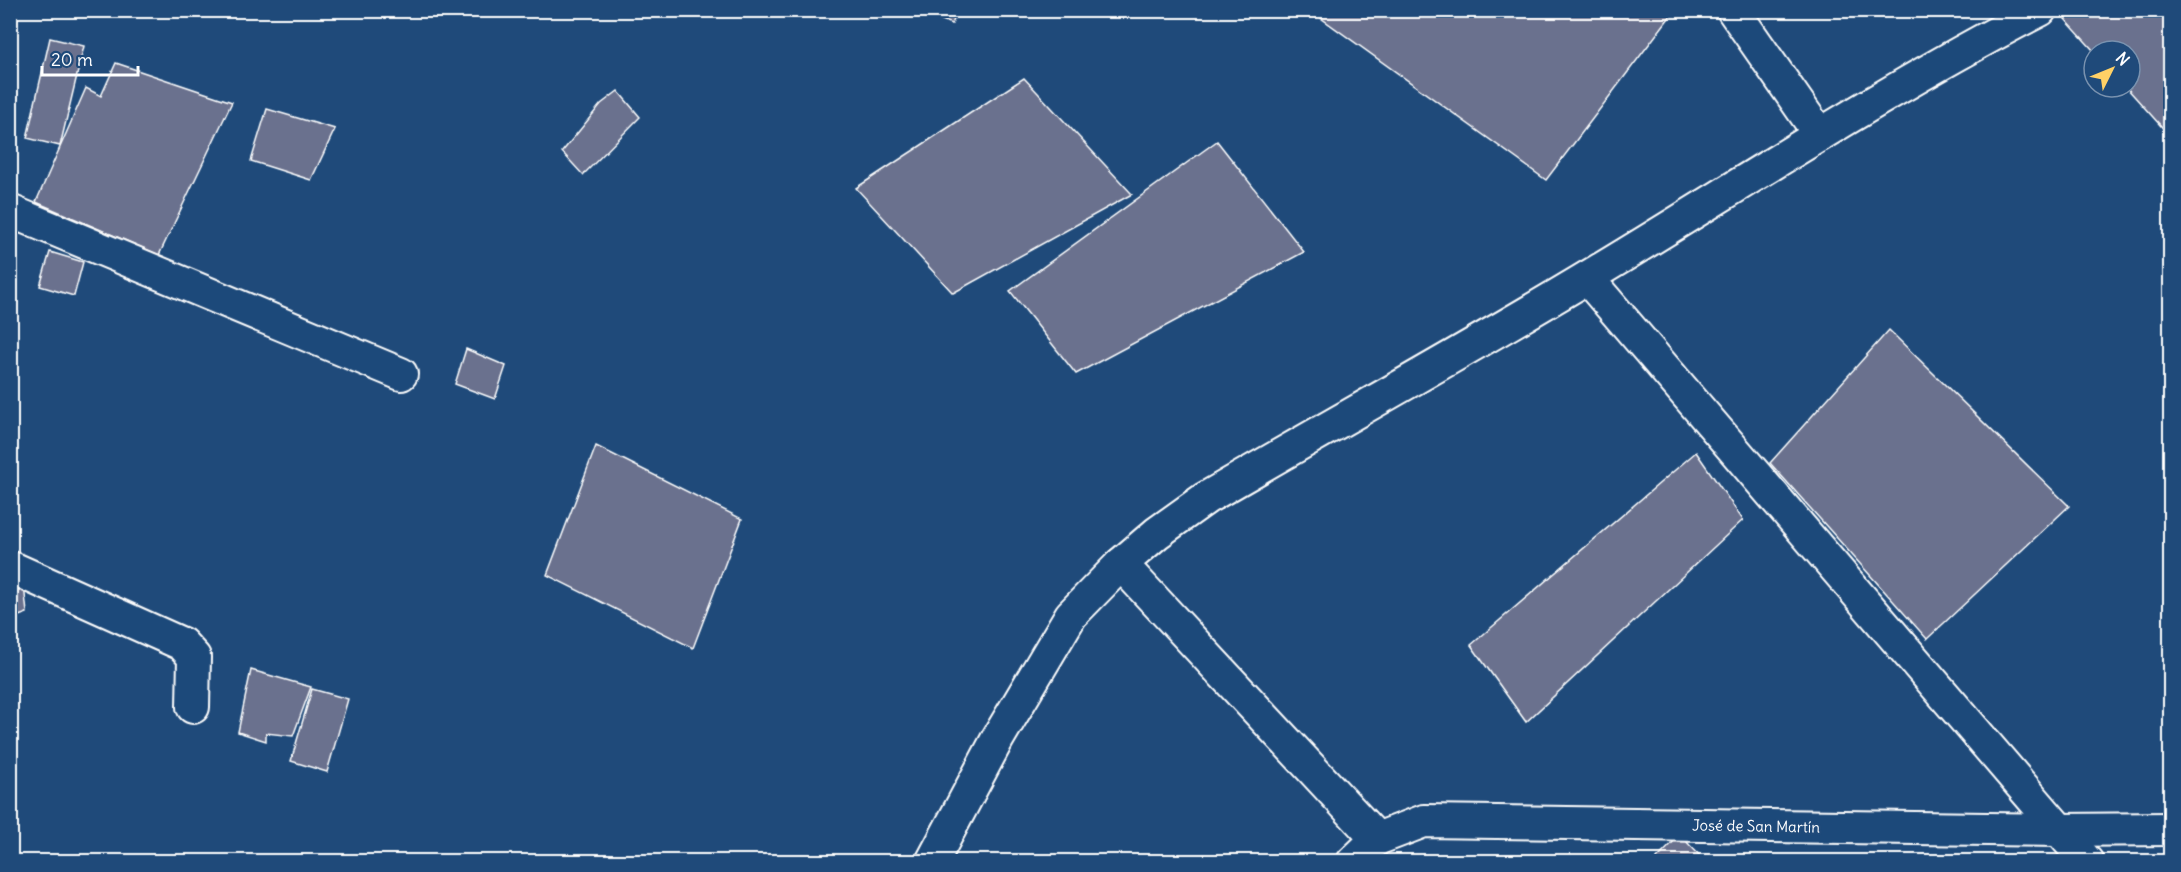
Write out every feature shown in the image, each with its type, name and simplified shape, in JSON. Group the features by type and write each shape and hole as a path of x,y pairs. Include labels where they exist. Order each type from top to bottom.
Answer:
{"street":[{"path":"1733,10 1820,135"},
{"path":"932,861 998,738 1071,615 1121,564 1157,533 1206,498 1587,278 1820,135 1974,44 2040,10"},
{"path":"10,211 401,374"},
{"path":"1587,278 2058,830 2087,861"},
{"path":"1121,564 1377,839"},
{"path":"10,567 182,644 194,657 193,706"},
{"name":"José de San Martín","path":"1353,861 1377,839 1424,821 2058,830 2170,829"}],"building":[{"path":"917,10 958,10 952,24"},
{"path":"1327,10 1675,10 1546,180 1321,18"},
{"path":"2081,10 2170,10 2170,136 2137,99 2142,99 2142,39 2083,39 2065,19"},
{"path":"50,38 84,46 60,146 27,138"},
{"path":"116,63 232,102 159,255 36,202 86,88 101,96"},
{"path":"1024,78 1132,194 953,293 856,188"},
{"path":"618,91 640,117 583,175 562,152 601,104"},
{"path":"267,109 335,129 311,180 251,161"},
{"path":"1217,141 1304,252 1076,374 1010,291"},
{"path":"50,252 83,262 74,296 40,286"},
{"path":"1889,330 2069,506 1927,639 1770,463"},
{"path":"466,349 506,366 495,399 455,384"},
{"path":"596,446 742,519 693,648 547,575"},
{"path":"1696,452 1743,520 1526,722 1471,645"},
{"path":"24,585 27,613 16,617 16,627 10,627 10,586"},
{"path":"251,670 311,687 293,736 266,733 266,741 238,732"},
{"path":"312,689 348,699 327,772 291,761"},
{"path":"1680,835 1706,862 1654,862"}]}
